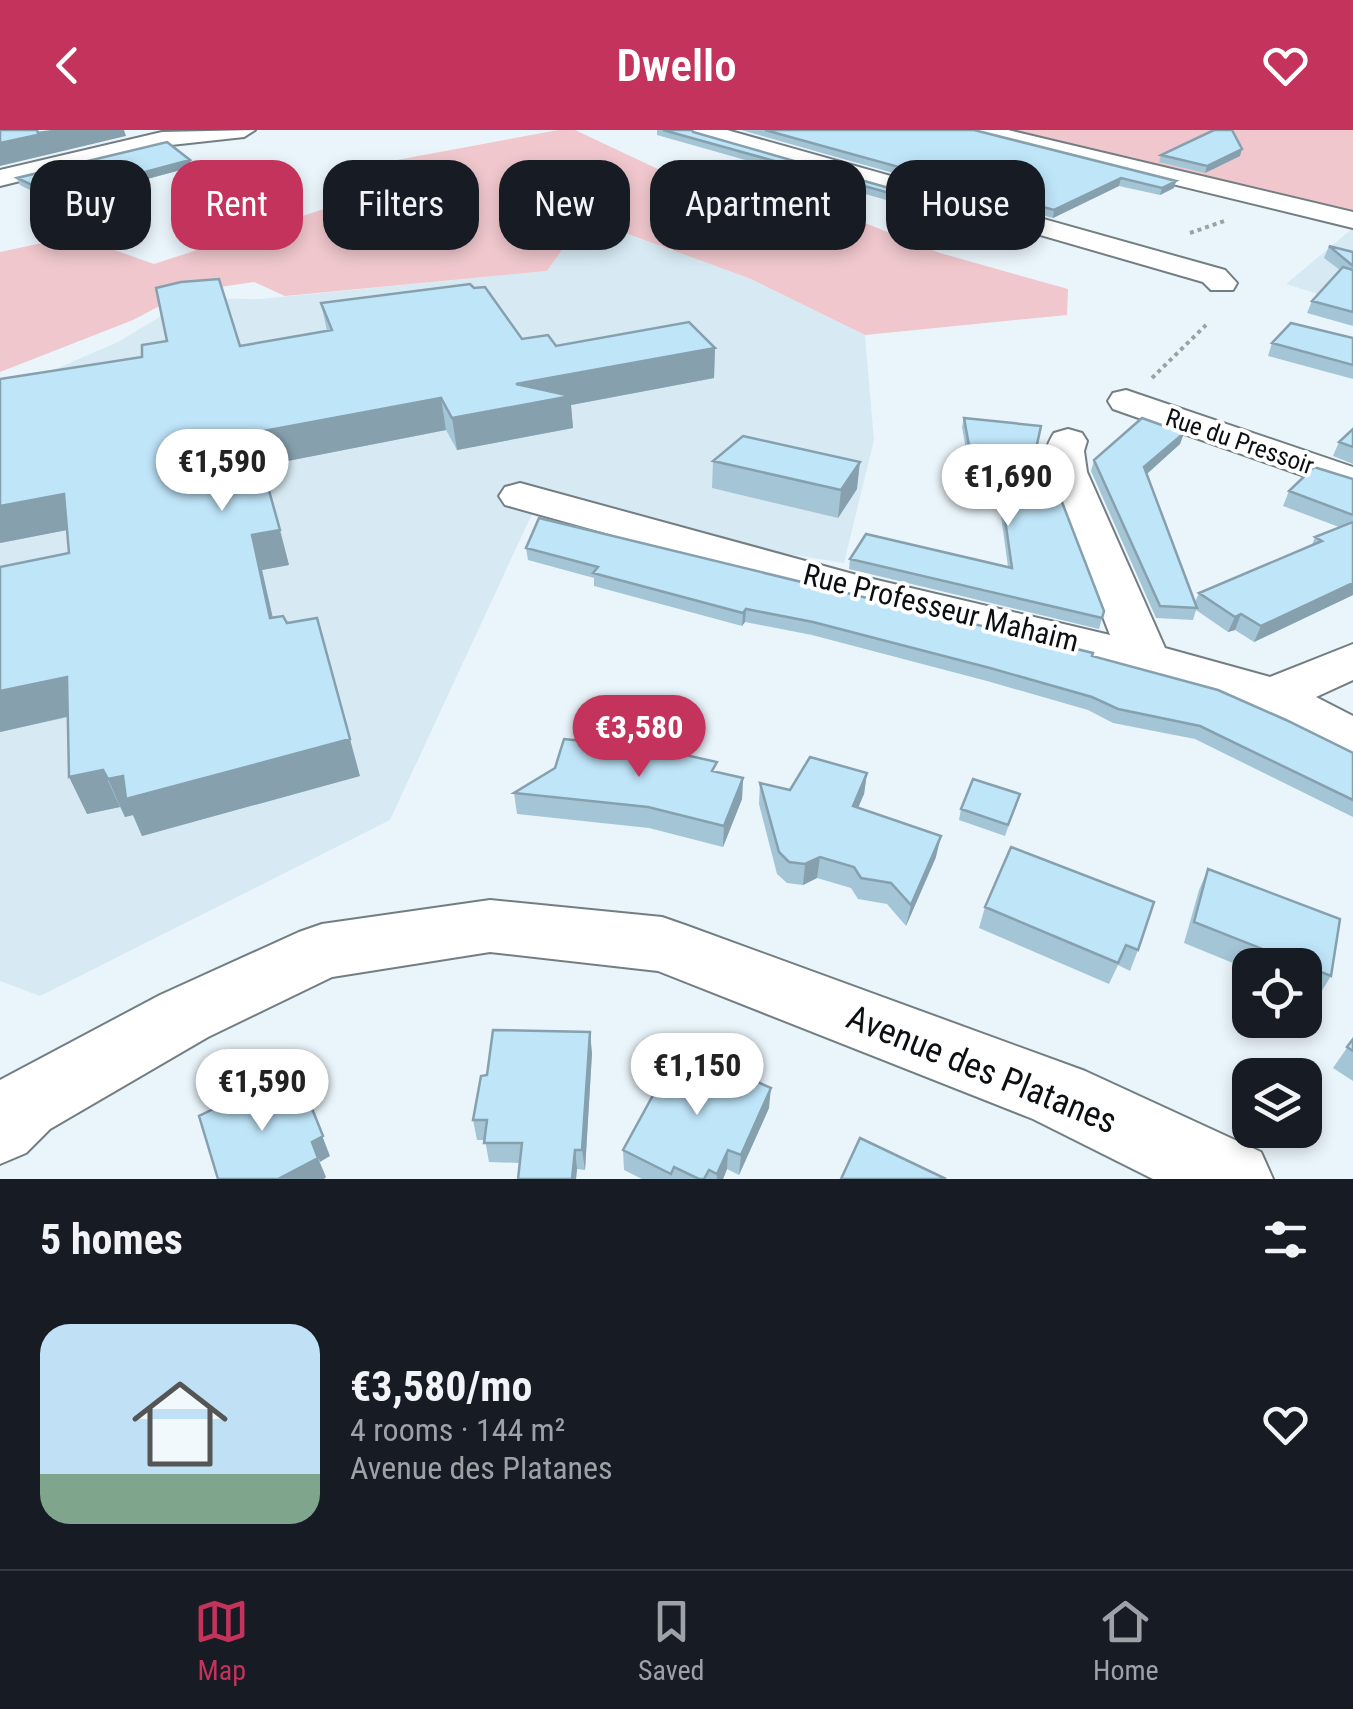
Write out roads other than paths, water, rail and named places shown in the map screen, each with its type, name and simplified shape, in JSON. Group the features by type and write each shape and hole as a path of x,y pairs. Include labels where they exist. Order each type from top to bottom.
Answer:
{"street":[{"path":"0,178 162,139 244,130"},
{"path":"702,130 1214,276 1222,282"},
{"path":"978,130 1353,220"},
{"name":"Rue du Pressoir","path":"1137,392 1353,481"},
{"path":"1068,441 1064,451 1067,472 1144,658"},
{"name":"Rue Professeur Mahaim","path":"520,496 853,588 1144,658 1273,696 1353,740"},
{"path":"1273,696 1353,660"},
{"name":"Avenue des Platanes","path":"8,1109 184,1016 322,951 490,926 662,944 1059,1095 1234,1179"}]}
